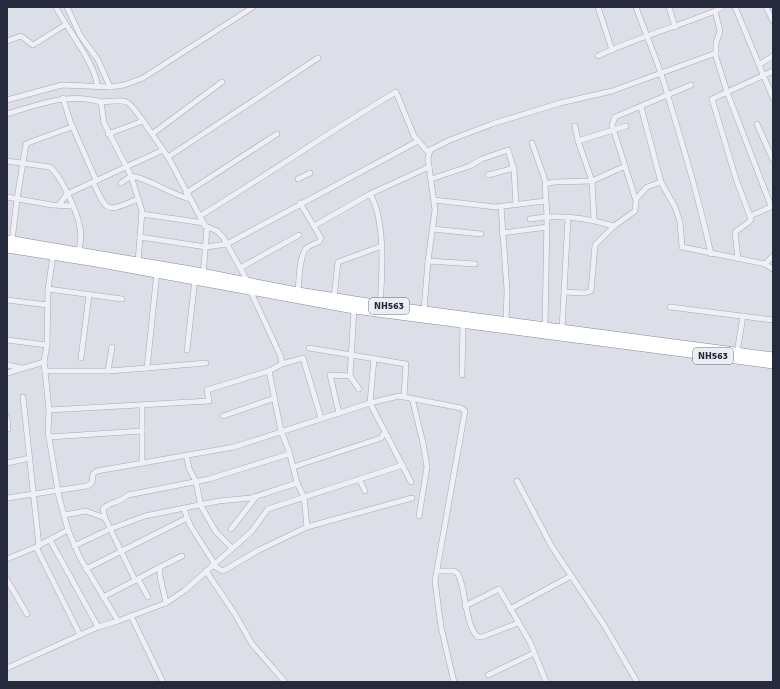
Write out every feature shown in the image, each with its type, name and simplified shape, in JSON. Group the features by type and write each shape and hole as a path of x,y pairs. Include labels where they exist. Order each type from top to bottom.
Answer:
{"highway":[{"name":"NH563","path":"9,243 79,252 138,262 200,278"},
{"name":"NH563","path":"9,243 53,256 298,292 334,298 380,309 463,323 545,331 773,364"},
{"name":"NH563","path":"249,285 354,309 424,310 506,322 545,331 562,329 773,357"}],"street":[{"path":"56,7 65,25 92,65 96,75 97,87"},
{"path":"66,7 80,35 98,60 110,87"},
{"path":"7,100 62,85 110,87 124,85 143,78 253,7"},
{"path":"598,7 612,50"},
{"path":"636,7 668,94 698,198 711,254"},
{"path":"669,7 675,27"},
{"path":"598,56 646,36 675,27 716,11 722,7"},
{"path":"735,7 773,98"},
{"path":"766,7 773,21"},
{"path":"716,11 720,32 716,53 727,92 772,206 750,216"},
{"path":"7,41 20,36 32,45 65,25"},
{"path":"428,152 450,140 492,124 560,103 612,91 716,53"},
{"path":"760,64 773,56"},
{"path":"168,157 318,58"},
{"path":"738,259 736,232 750,222 750,216 736,179 712,99 773,71"},
{"path":"152,134 222,82"},
{"path":"564,292 585,293 591,291 595,245 614,226 635,211 636,199 612,125 615,117 691,85"},
{"path":"200,216 313,142 396,92 418,141 428,152 435,210 428,261 424,310"},
{"path":"63,98 72,127 102,201 109,208 114,209 138,198"},
{"path":"7,114 63,98 101,102 126,100 130,102 168,157 186,193 207,227 221,234 249,285 282,364"},
{"path":"101,102 102,118 108,134 131,176 142,214 138,262"},
{"path":"641,107 661,182 675,207 680,222 682,247 765,264 773,269"},
{"path":"108,134 143,121"},
{"path":"757,124 773,160"},
{"path":"575,126 578,141 592,182 594,220"},
{"path":"578,141 626,126"},
{"path":"9,243 25,148 28,143 72,127"},
{"path":"186,193 277,134"},
{"path":"140,236 206,247 226,244 418,141"},
{"path":"532,144 546,183 545,331"},
{"path":"431,179 470,166 507,149 510,150 514,168 516,204"},
{"path":"59,205 67,194 163,150"},
{"path":"7,161 50,167 54,171 67,194 80,227 79,252"},
{"path":"546,183 592,182 625,166"},
{"path":"314,226 370,194 429,167"},
{"path":"488,175 514,168"},
{"path":"298,179 310,173"},
{"path":"120,183 131,176 179,196 190,199"},
{"path":"636,199 647,187 661,182"},
{"path":"370,194 375,202 382,246 380,309"},
{"path":"7,198 72,206"},
{"path":"434,200 482,206 501,206 545,201"},
{"path":"298,292 304,252 308,246 320,240 314,226 300,203"},
{"path":"501,206 507,290 506,322"},
{"path":"142,214 204,222"},
{"path":"530,219 546,216 594,220 614,226"},
{"path":"562,329 568,218"},
{"path":"187,350 206,247 207,227"},
{"path":"502,233 546,227"},
{"path":"433,229 481,234"},
{"path":"240,268 300,235"},
{"path":"334,298 338,262 382,246"},
{"path":"53,256 48,289 47,345 44,362 49,410 49,437 61,508 74,546 86,569 118,621"},
{"path":"765,264 773,256"},
{"path":"428,261 475,264"},
{"path":"147,368 157,272"},
{"path":"48,289 122,299"},
{"path":"81,358 89,295"},
{"path":"7,300 48,305"},
{"path":"670,307 773,320"},
{"path":"354,309 350,376 359,389"},
{"path":"737,352 743,316"},
{"path":"462,375 463,323"},
{"path":"7,340 47,345"},
{"path":"108,371 112,347"},
{"path":"309,348 350,356 406,364 404,397"},
{"path":"49,410 142,406 208,401 207,390 269,371 282,364 303,358 321,418"},
{"path":"374,359 370,403 411,482"},
{"path":"7,373 44,362"},
{"path":"45,371 108,371 206,362"},
{"path":"7,365 22,368"},
{"path":"269,371 281,431 297,483 304,497 307,527"},
{"path":"339,413 330,375 350,376"},
{"path":"23,397 38,547 80,635"},
{"path":"7,498 88,486 92,483 93,474 97,470 234,447 370,403 404,397 456,406 465,411 435,581 440,626 454,682"},
{"path":"223,416 275,398"},
{"path":"412,398 424,443 427,467 419,516"},
{"path":"142,406 142,463"},
{"path":"7,418 8,429"},
{"path":"49,437 142,431"},
{"path":"293,467 381,438 386,432"},
{"path":"148,597 120,552 105,518 103,509 106,505 117,503 128,494 196,482 289,454"},
{"path":"186,455 189,468 196,482 201,506 216,532 232,548"},
{"path":"7,463 30,458"},
{"path":"7,668 98,627 166,603 184,591 251,532 268,509 403,464"},
{"path":"359,479 365,491"},
{"path":"517,481 552,547 604,625 637,682"},
{"path":"74,546 110,529 145,516 201,506 219,501 256,497 297,483"},
{"path":"231,529 256,497"},
{"path":"184,509 187,518 213,564 223,571 259,550 307,527 412,498"},
{"path":"64,515 86,511 105,518"},
{"path":"86,569 187,518"},
{"path":"7,559 38,547 68,530"},
{"path":"50,540 98,627"},
{"path":"103,597 182,556"},
{"path":"160,567 160,576 166,603"},
{"path":"206,571 235,614 252,644 284,682"},
{"path":"437,571 454,571 458,574 465,606 475,634 480,638 518,623"},
{"path":"510,609 571,576"},
{"path":"7,580 26,614"},
{"path":"465,606 499,590 534,653 546,682"},
{"path":"131,616 163,682"},
{"path":"488,675 534,653"}]}
